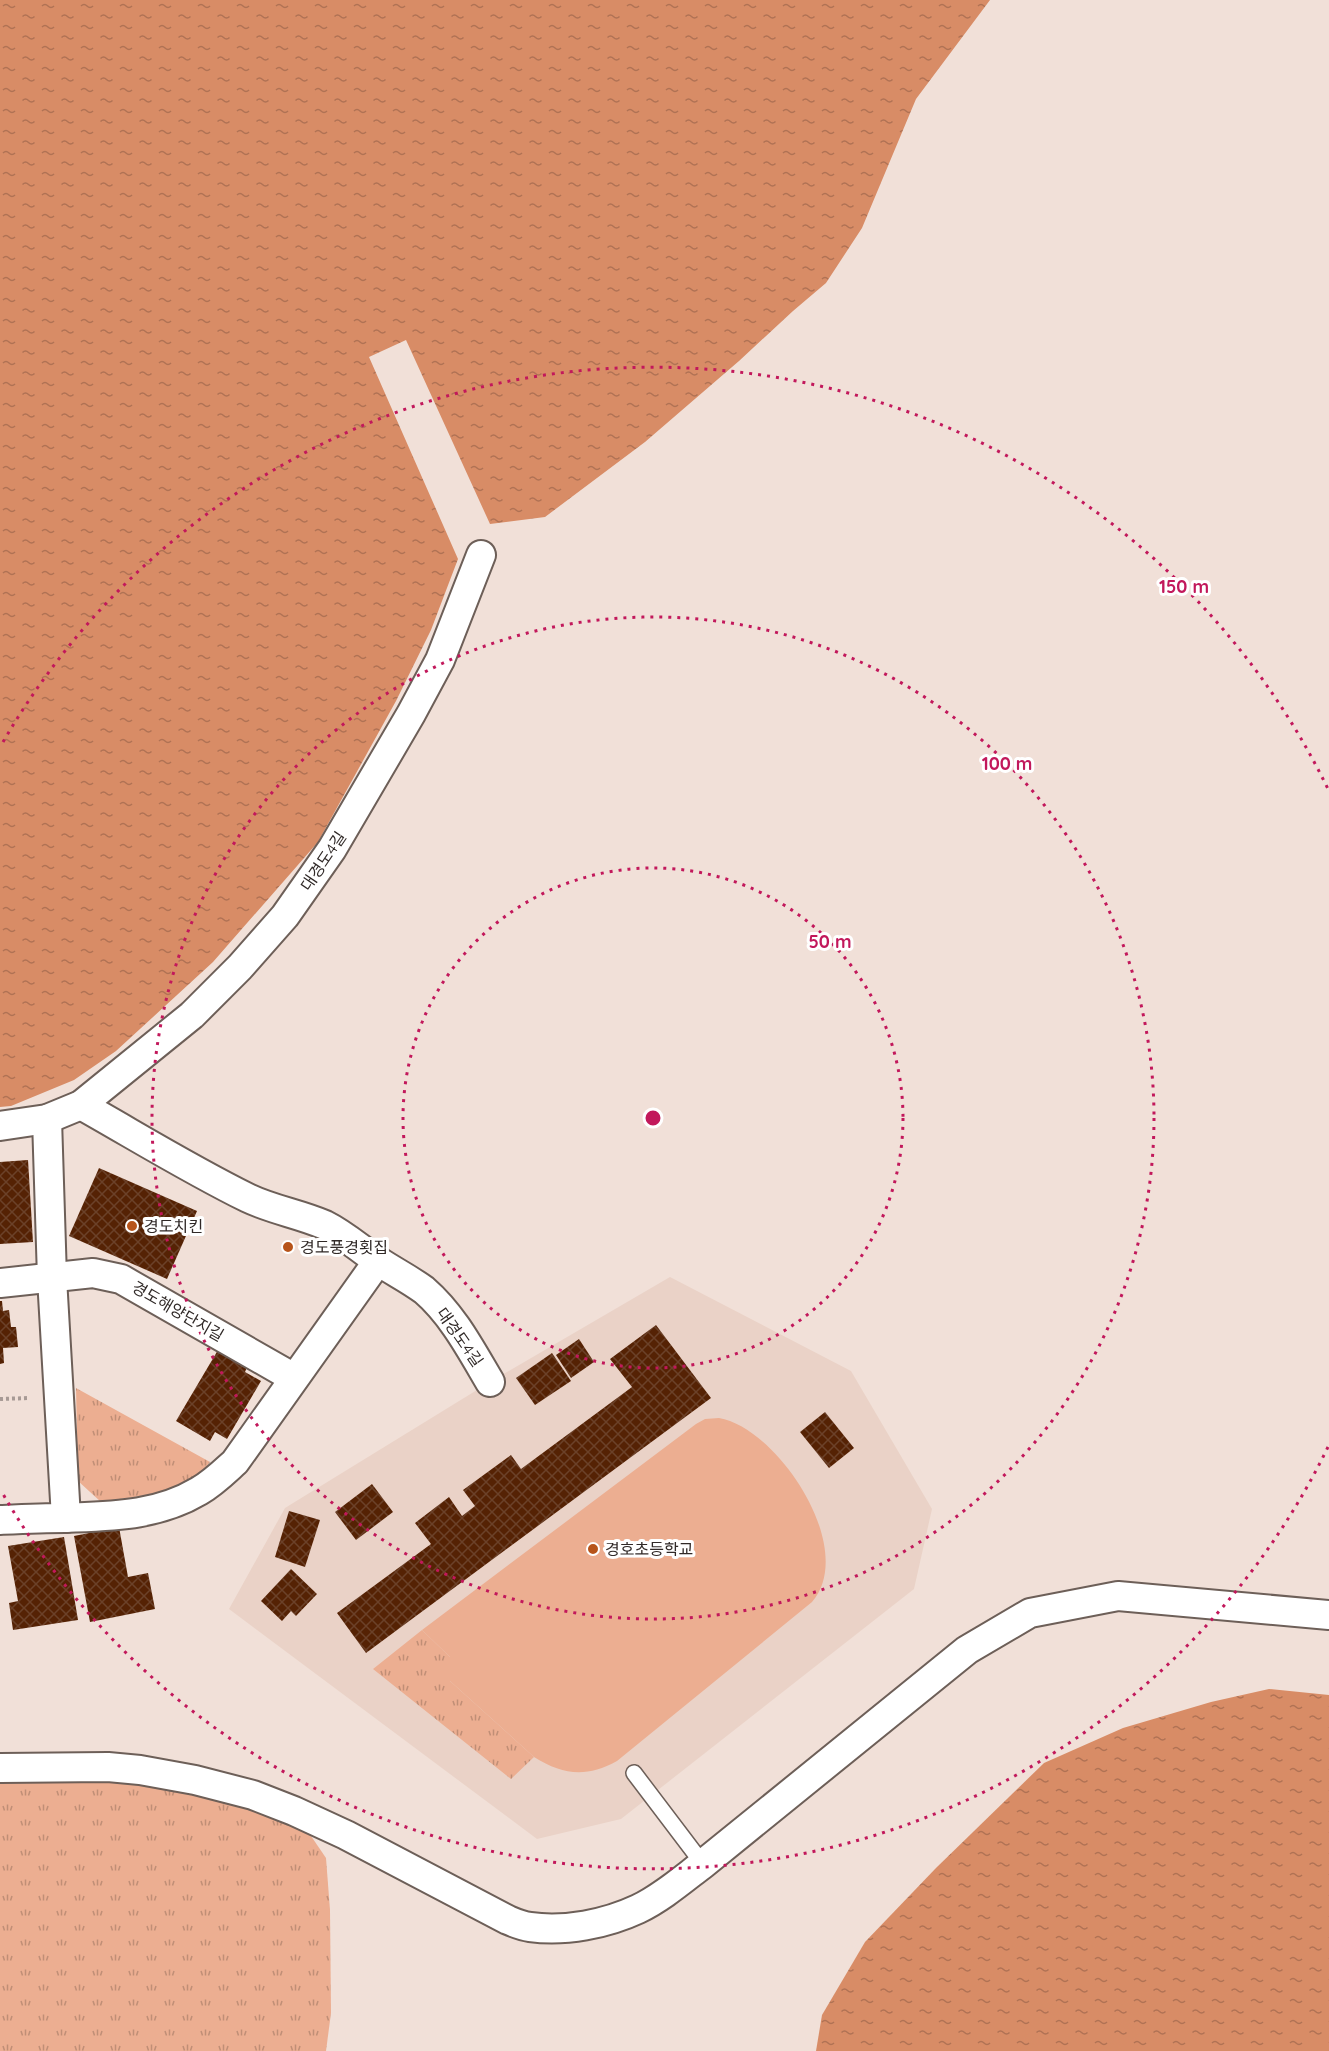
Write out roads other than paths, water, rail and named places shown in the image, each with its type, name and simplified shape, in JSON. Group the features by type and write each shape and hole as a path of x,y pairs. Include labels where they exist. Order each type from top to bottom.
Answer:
{"street":[{"name":"대경도4길","path":"0,1126 47,1119 81,1105 192,1014 240,968 285,916 332,849 416,705 440,660 481,555"},
{"name":"대경도4길","path":"81,1105 249,1198 307,1217 328,1227 401,1274 424,1291 441,1308 466,1342 490,1382"},
{"path":"47,1119 52,1278 66,1518"},
{"path":"0,1520 132,1515 180,1501 200,1491 235,1462 378,1261"},
{"name":"경도해양단지길","path":"0,1283 93,1273 121,1279 294,1378"},
{"path":"0,1768 108,1767 140,1770 195,1780 253,1795 346,1835 492,1912 528,1927 549,1929 581,1926 616,1917 639,1908 664,1894 967,1650 1030,1613 1118,1596 1329,1615"}],"lane":[{"path":"634,1773 703,1864"}],"water":[{"path":"0,0 990,0 916,99 862,228 826,283 645,442 545,517 490,524 406,340 369,357 458,559 431,630 396,701 318,842 213,962 116,1051 74,1080 11,1106 0,1107"},
{"path":"1269,1689 1329,1695 1329,2051 816,2051 822,2015 865,1942 936,1868 1044,1763 1123,1728 1211,1702"}],"place":[{"name":"경도치킨","path":"132,1226"},
{"name":"경도풍경횟집","path":"288,1247"},
{"name":"경호초등학교","path":"593,1549"}]}
